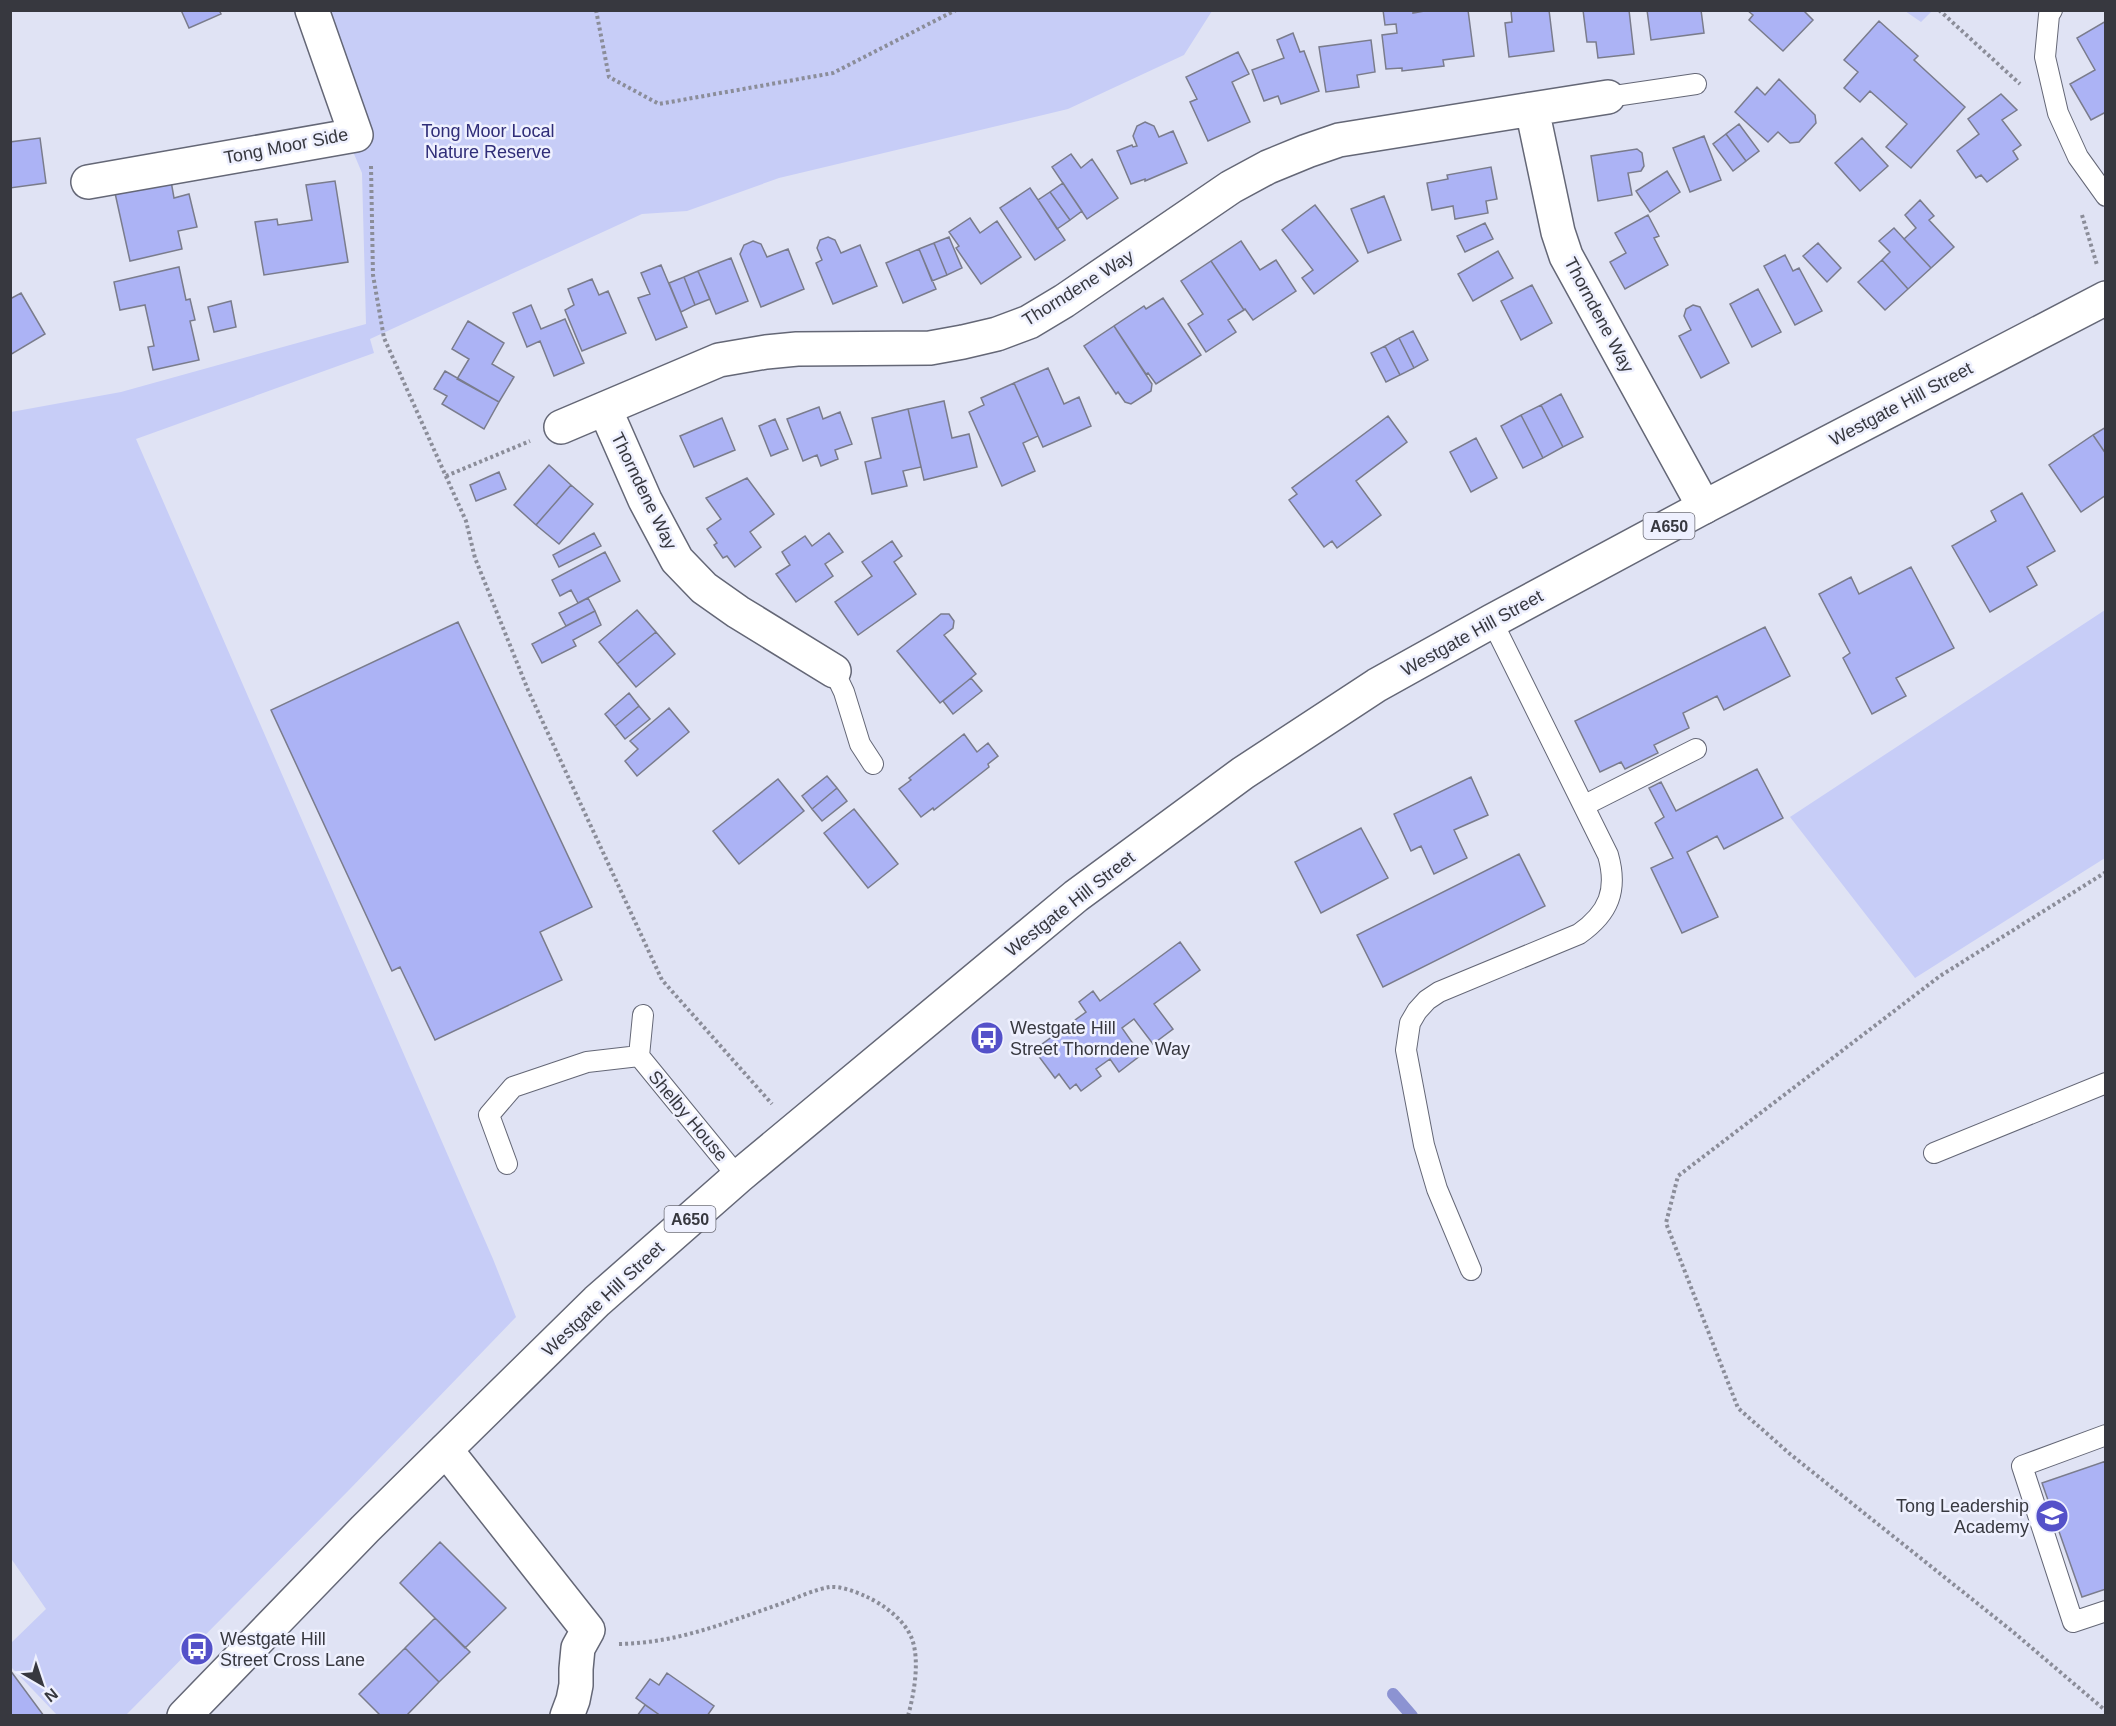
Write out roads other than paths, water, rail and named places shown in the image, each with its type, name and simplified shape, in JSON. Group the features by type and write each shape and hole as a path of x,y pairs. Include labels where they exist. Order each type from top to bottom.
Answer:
{"main road":[{"name":"Tong Moor Side","path":"88,182 356,135 312,10"},
{"name":"Thorndene Way","path":"561,427 719,360 797,349 930,348 997,334 1029,322 1064,301 1231,187 1288,159 1339,140 1608,97"},
{"name":"Thorndene Way","path":"1532,109 1558,232 1566,256 1704,507"},
{"name":"Westgate Hill Street","path":"184,1716 365,1529 597,1301 738,1177 1076,896 1243,773 1377,685 1704,507 2106,298"},
{"name":"Thorndene Way","path":"605,409 645,500 677,560 704,588 738,612 834,671"},
{"path":"446,1450 588,1630 578,1648 576,1685 567,1716"}],"lane":[{"path":"2052,10 2049,15 2045,57 2058,113 2079,157 2106,196"},
{"path":"1608,97 1696,84"},
{"path":"1472,1270 1437,1189 1424,1145 1406,1050 1406,1037 1410,1023 1427,1000 1439,992 1579,933 1592,925 1602,914 1609,900 1612,885 1612,870 1608,855 1492,621"},
{"path":"834,671 844,692 860,744 873,764"},
{"path":"1585,805 1696,749"},
{"name":"Shelby House","path":"643,1015 639,1056 738,1177"},
{"name":"Shelby House","path":"507,1164 489,1114 513,1088 586,1062 639,1056"},
{"path":"1934,1152 2106,1083"},
{"path":"2106,1435 2022,1466 2073,1622 2106,1611"}],"waterway":[{"path":"1393,1694 1412,1716"}],"place":[{"name":"Westgate Hill Street Thorndene Way","path":"987,1038"},
{"name":"Tong Leadership Academy","path":"2052,1516"},
{"name":"Westgate Hill Street Cross Lane","path":"197,1649"}],"park label":[{"name":"Tong Moor Local Nature Reserve","path":"488,141"}]}
